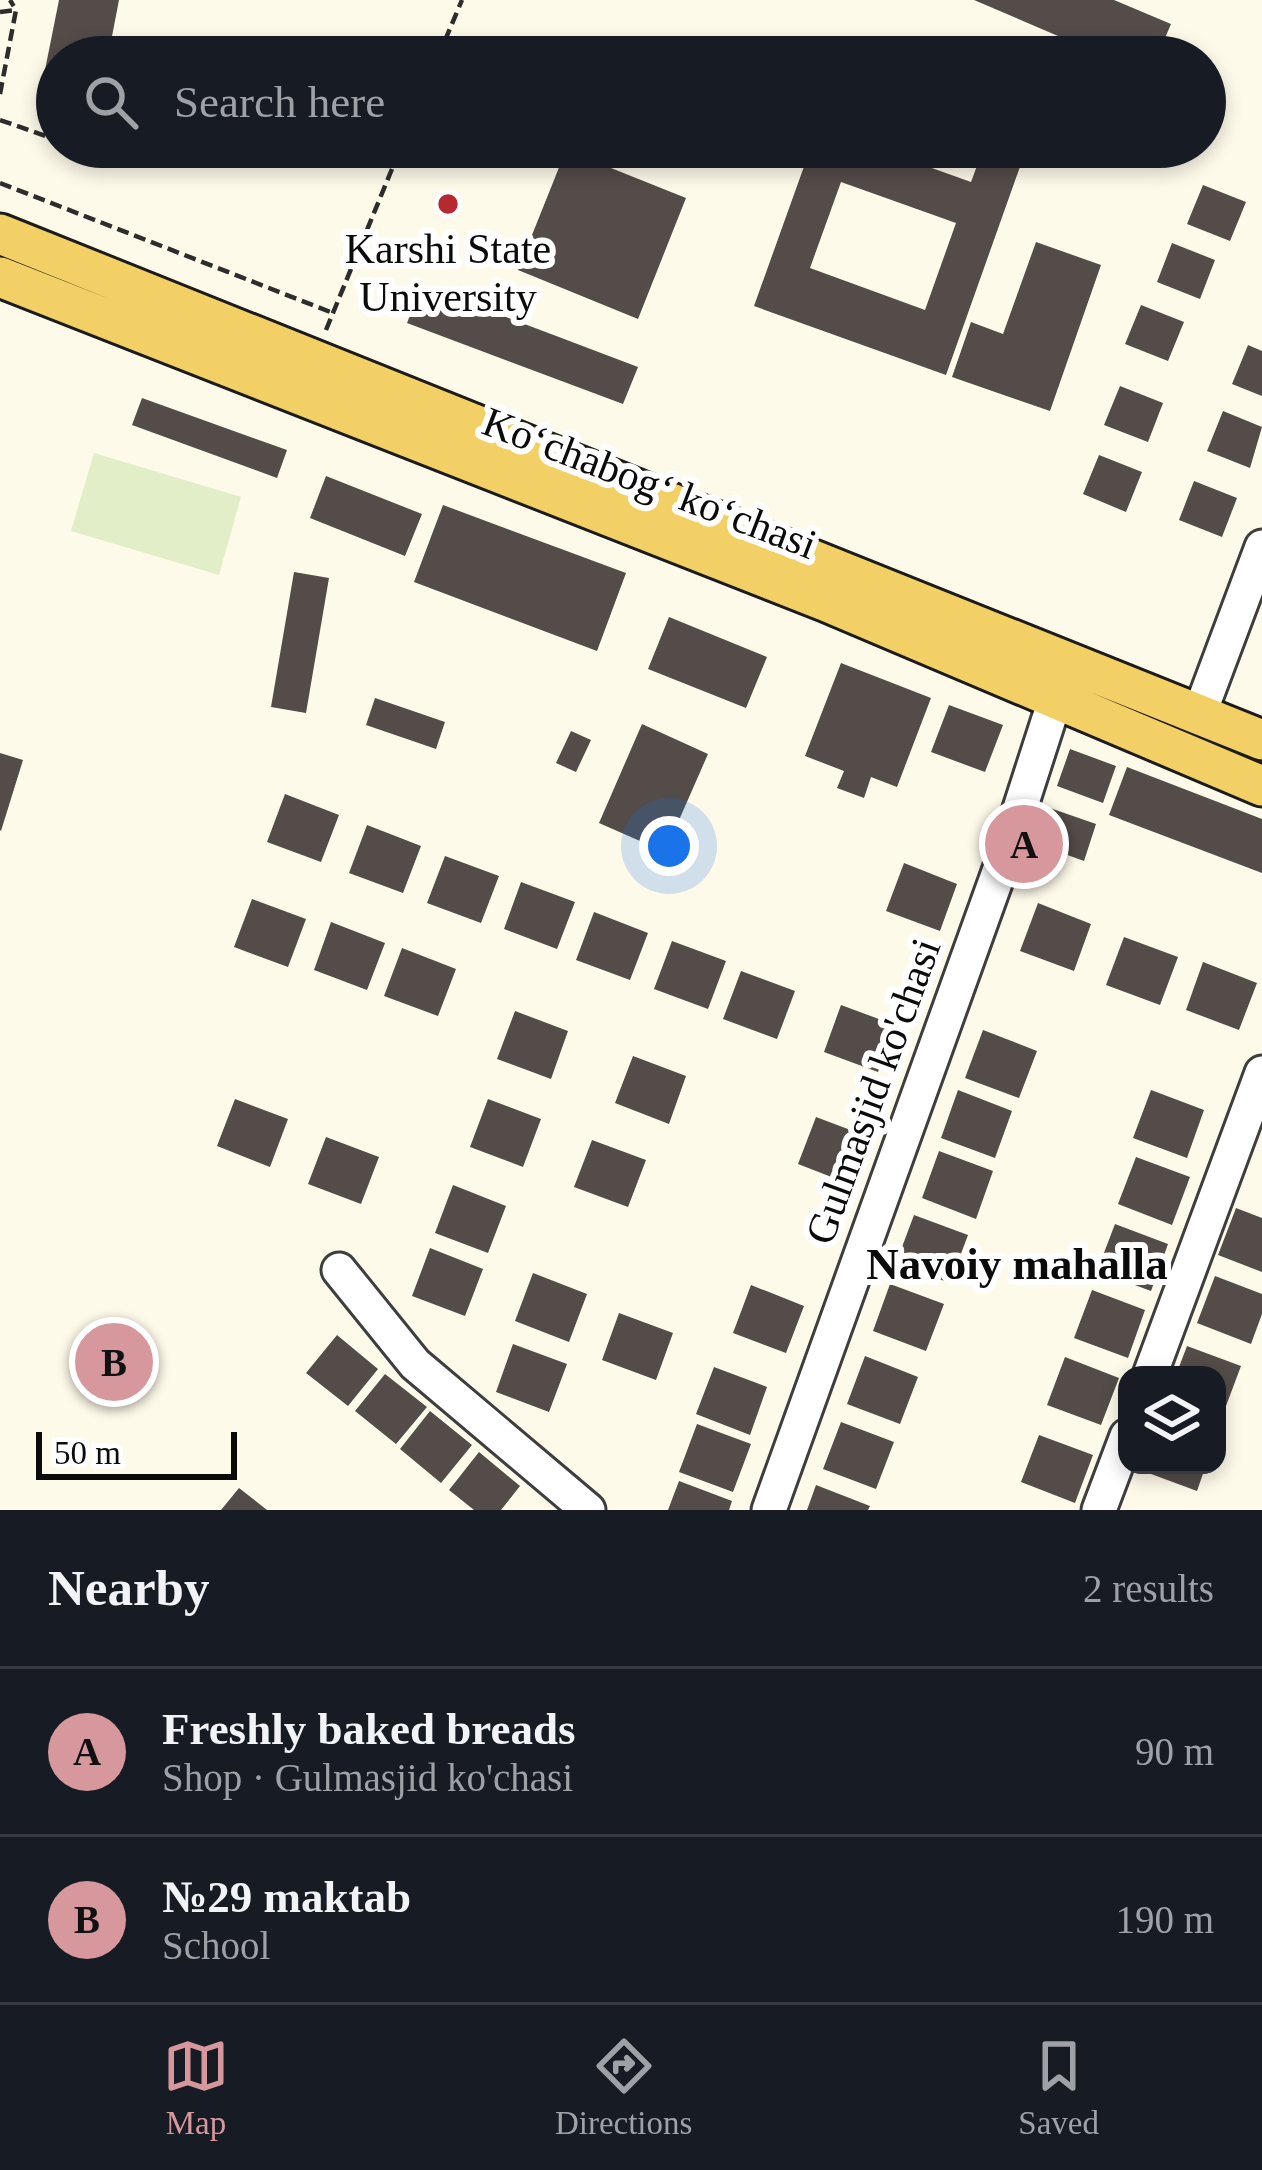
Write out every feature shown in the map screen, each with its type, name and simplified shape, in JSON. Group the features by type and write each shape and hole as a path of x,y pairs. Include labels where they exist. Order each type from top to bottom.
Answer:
{"main road":[{"name":"Ko‘chabog‘ ko‘chasi","path":"0,234 1262,740"},
{"name":"Ko‘chabog‘ ko‘chasi","path":"0,277 825,602 1262,786"}],"street":[{"path":"1171,750 1192,712 1262,547"},
{"name":"Gulmasjid ko'chasi","path":"769,1510 1005,855 1055,700"},
{"path":"1153,1366 1262,1073"},
{"path":"339,1270 416,1364 588,1510"},
{"path":"1099,1510 1118,1460"}],"path":[{"path":"0,94 16,10 10,0"},
{"path":"447,36 462,0"},
{"path":"0,12 16,10"},
{"path":"0,121 36,133"},
{"path":"324,336 392,168"},
{"path":"0,183 333,313"}],"green space":[{"path":"94,453 241,497 219,575 71,531"}],"building":[{"path":"59,0 119,0 112,36 52,36"},
{"path":"974,0 1114,0 1171,24 1166,36 1058,36"},
{"path":"559,168 611,168 686,198 638,319 518,270"},
{"path":"803,168 932,168 971,182 976,168 1020,168 946,375 754,306","holes":["841,182 956,223 925,310 810,268"]},
{"path":"1203,185 1246,202 1230,241 1187,224"},
{"path":"1036,242 1101,265 1050,411 952,377 971,322 1003,334"},
{"path":"1172,243 1215,260 1200,299 1157,282"},
{"path":"422,285 638,367 623,404 407,323"},
{"path":"1141,305 1184,322 1168,361 1125,344"},
{"path":"1248,345 1262,351 1262,396 1232,384"},
{"path":"1120,386 1163,403 1148,442 1104,425"},
{"path":"142,398 287,450 277,478 132,425"},
{"path":"1223,411 1262,427 1250,468 1207,451"},
{"path":"1099,455 1142,472 1126,512 1083,494"},
{"path":"326,476 422,514 405,556 310,518"},
{"path":"1194,481 1237,498 1222,537 1179,520"},
{"path":"443,505 626,573 597,651 414,582"},
{"path":"294,572 329,578 306,713 271,707"},
{"path":"669,617 767,657 746,708 648,669"},
{"path":"841,663 931,698 897,787 871,777 864,798 837,788 844,771 805,756"},
{"path":"375,698 445,722 436,749 366,725"},
{"path":"949,705 1003,725 985,772 931,752"},
{"path":"642,724 708,754 665,852 599,823"},
{"path":"571,731 591,740 576,772 556,763"},
{"path":"1070,749 1116,766 1103,803 1057,786"},
{"path":"0,753 23,760 1,831 0,830"},
{"path":"1127,767 1262,819 1262,873 1109,815"},
{"path":"285,794 339,815 321,862 267,842"},
{"path":"1050,808 1096,824 1084,861 1037,844"},
{"path":"367,825 421,846 403,893 349,873"},
{"path":"445,856 499,876 481,923 427,903"},
{"path":"904,863 957,884 940,931 886,911"},
{"path":"521,882 575,902 557,949 504,929"},
{"path":"252,899 306,919 288,967 234,947"},
{"path":"1038,903 1091,924 1074,971 1020,951"},
{"path":"594,912 648,933 630,980 576,960"},
{"path":"331,922 385,943 367,990 314,970"},
{"path":"1124,937 1178,957 1160,1005 1106,985"},
{"path":"672,941 726,961 708,1009 654,989"},
{"path":"402,948 456,969 438,1016 384,996"},
{"path":"1203,962 1257,983 1239,1030 1186,1010"},
{"path":"741,971 795,991 777,1039 723,1019"},
{"path":"841,1005 895,1025 878,1072 824,1052"},
{"path":"515,1011 568,1031 551,1079 497,1059"},
{"path":"983,1030 1037,1051 1019,1098 965,1078"},
{"path":"633,1056 686,1076 669,1124 615,1103"},
{"path":"958,1090 1012,1111 995,1158 941,1138"},
{"path":"1151,1090 1204,1110 1187,1158 1133,1138"},
{"path":"235,1099 288,1119 270,1167 217,1146"},
{"path":"488,1099 541,1119 523,1167 470,1147"},
{"path":"816,1117 869,1137 852,1185 798,1164"},
{"path":"326,1137 379,1157 361,1204 308,1184"},
{"path":"592,1140 646,1160 628,1207 574,1187"},
{"path":"939,1151 993,1171 976,1219 922,1198"},
{"path":"1136,1157 1190,1177 1172,1225 1118,1204"},
{"path":"453,1185 506,1206 488,1253 435,1233"},
{"path":"1236,1208 1262,1218 1262,1272 1218,1255"},
{"path":"914,1215 968,1235 950,1283 896,1263"},
{"path":"1115,1224 1168,1244 1151,1291 1097,1271"},
{"path":"430,1248 483,1269 465,1316 412,1296"},
{"path":"533,1273 587,1294 569,1342 515,1321"},
{"path":"1215,1276 1262,1294 1262,1314 1251,1344 1197,1323"},
{"path":"890,1284 944,1304 926,1351 873,1331"},
{"path":"751,1285 804,1306 786,1353 733,1333"},
{"path":"1092,1290 1145,1310 1128,1358 1074,1338"},
{"path":"619,1313 673,1333 656,1380 602,1360"},
{"path":"337,1335 378,1369 348,1406 306,1373"},
{"path":"513,1344 567,1364 549,1412 496,1392"},
{"path":"1187,1346 1241,1366 1226,1406 1226,1366 1179,1366"},
{"path":"865,1356 918,1377 900,1424 847,1404"},
{"path":"1065,1357 1118,1378 1101,1425 1047,1405"},
{"path":"714,1367 767,1387 750,1435 696,1414"},
{"path":"385,1374 427,1407 396,1444 355,1411"},
{"path":"430,1411 472,1445 441,1483 400,1449"},
{"path":"841,1422 894,1442 876,1489 823,1469"},
{"path":"697,1424 751,1444 733,1492 679,1472"},
{"path":"1039,1435 1093,1455 1075,1503 1021,1482"},
{"path":"479,1452 520,1486 501,1510 474,1510 449,1490"},
{"path":"1151,1474 1203,1474 1197,1491"},
{"path":"679,1481 732,1501 729,1510 668,1510"},
{"path":"816,1485 870,1506 868,1510 807,1510"},
{"path":"239,1488 267,1510 221,1510"}],"place":[{"name":"Karshi State University","path":"448,204"},
{"name":"Freshly baked breads","path":"1024,844"},
{"name":"№29 maktab","path":"114,1362"}],"district":[{"name":"Navoiy mahalla","path":"1017,1263"}]}
